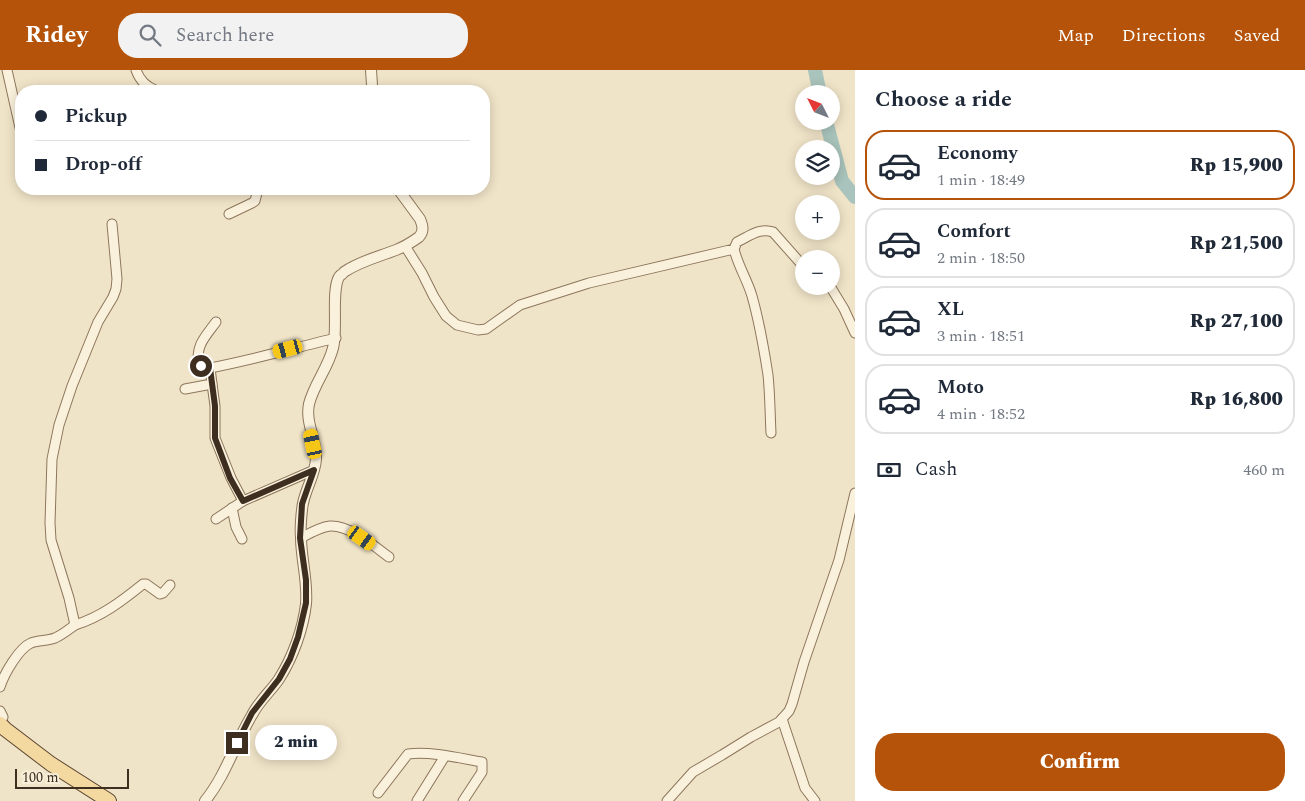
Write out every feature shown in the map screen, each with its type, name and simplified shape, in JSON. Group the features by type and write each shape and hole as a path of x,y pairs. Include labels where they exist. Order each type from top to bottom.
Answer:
{"main road":[{"path":"1,728 51,764 109,801"}],"street":[{"path":"7,70 15,105"},
{"path":"136,70 140,80 146,85"},
{"path":"371,70 371,85"},
{"path":"228,214 252,203 256,195"},
{"path":"205,801 220,780 252,713 279,679 290,659 298,637 306,603 306,580 300,538 302,504 316,460 309,423 309,404 330,359 336,338 336,287 339,277 354,265 405,246 419,237 423,230 423,225 402,195"},
{"path":"75,626 69,598 51,540 52,459 59,425 72,386 98,322 116,289 117,279 112,224"},
{"path":"771,433 768,376 759,326 746,278 737,262 734,249 737,242 761,230 768,230 795,257"},
{"path":"405,246 446,316 457,325 478,330 486,329 520,306 590,283 734,249"},
{"path":"835,295 855,333"},
{"path":"216,322 198,349 199,366 210,368 336,338"},
{"path":"210,368 215,406 214,434 230,478 243,501"},
{"path":"185,389 212,384"},
{"path":"216,518 243,501 314,470"},
{"path":"667,801 693,772 782,719 789,711 839,560 855,493"},
{"path":"232,508 236,527 242,539"},
{"path":"300,538 323,528 336,526 362,538 389,557"},
{"path":"0,687 17,656 31,643 54,638 86,622 112,607 143,584 146,584 160,594 170,585"},
{"path":"0,711 3,718 1,728"},
{"path":"782,719 805,788 816,801"},
{"path":"378,793 408,754 445,756 482,762 482,772 463,801"},
{"path":"417,801 445,756"}],"waterway":[{"path":"815,70 818,85"},
{"path":"828,130 842,181 855,197"}],"route":[{"path":"201,366 210,368 215,406 215,438 230,478 243,501 314,470 302,504 300,538 306,580 304,616 290,659 279,679 252,713 237,743"}]}
